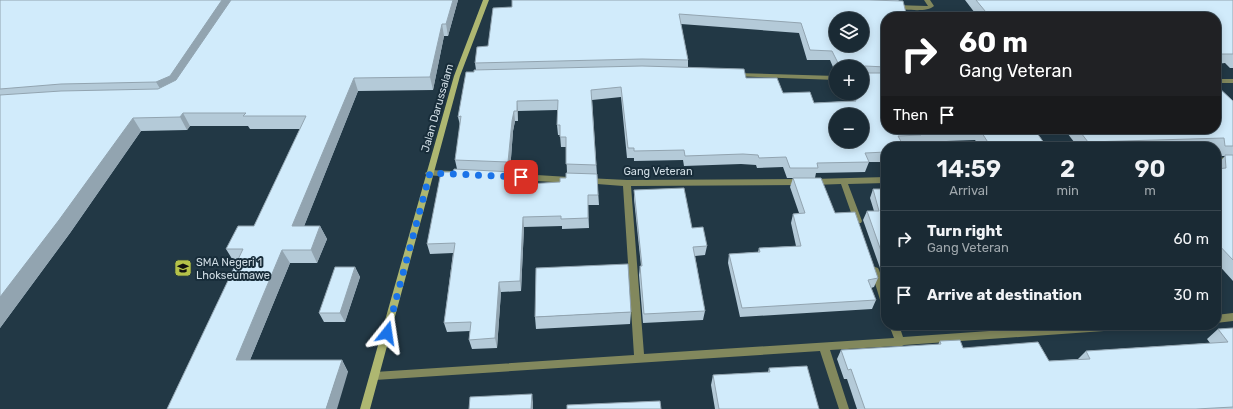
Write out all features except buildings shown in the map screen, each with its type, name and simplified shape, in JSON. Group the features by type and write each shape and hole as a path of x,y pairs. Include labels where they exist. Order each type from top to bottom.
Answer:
{"street":[{"name":"Jalan Darussalam","path":"365,409 430,173 486,0"},
{"path":"889,7 928,8 931,6 927,0"},
{"path":"727,74 829,78"},
{"path":"1221,81 1233,81"},
{"path":"1221,160 1233,160"},
{"path":"430,173 461,174"},
{"name":"Gang Veteran","path":"493,176 628,183 844,182 881,180"},
{"path":"844,182 860,228"},
{"path":"628,183 639,358"},
{"path":"873,265 881,288"},
{"path":"1221,318 1233,317"},
{"path":"896,330 900,342"},
{"path":"375,376 1064,330"},
{"path":"824,347 844,409"}],"place":[{"name":"SMA Negeri 1 Lhokseumawe","path":"183,268"}],"route":[{"path":"387,333 430,173 521,177"}]}
